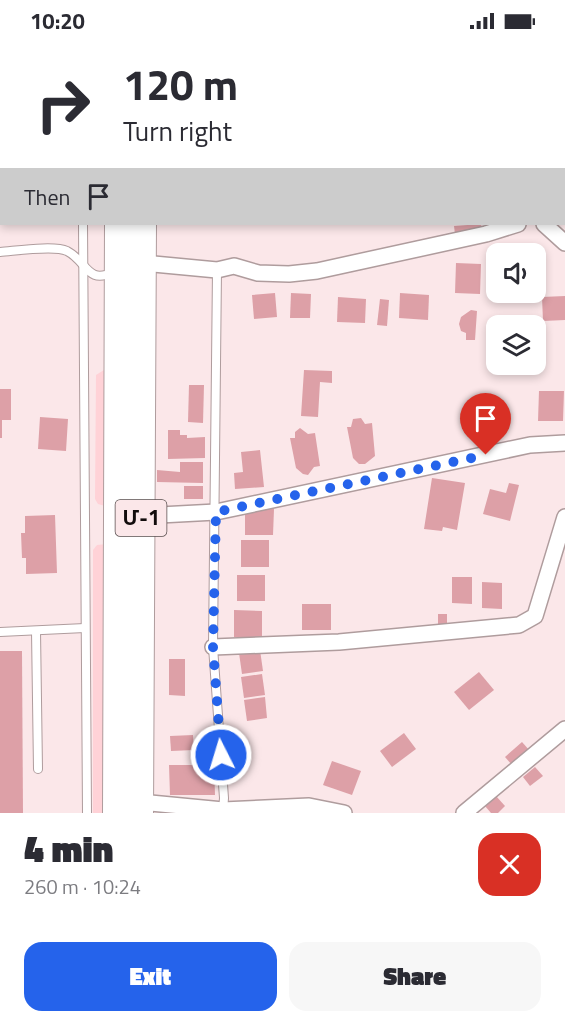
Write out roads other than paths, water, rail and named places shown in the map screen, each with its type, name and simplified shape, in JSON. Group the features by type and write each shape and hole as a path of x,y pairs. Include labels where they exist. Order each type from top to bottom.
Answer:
{"highway":[{"name":"Մ-1","path":"116,813 118,225"},
{"name":"Մ-1","path":"140,808 143,225"}],"street":[{"path":"143,263 217,270 234,266 258,273 289,274 317,271 486,234 515,225"},
{"path":"545,225 564,238"},
{"path":"141,516 216,512 531,446 565,443"},
{"path":"213,647 339,642 519,625 534,616 565,517"},
{"path":"464,813 565,729"},
{"path":"140,808 223,812 309,806 344,813"}],"lane":[{"path":"83,225 87,813"},
{"path":"0,252 62,249 102,278 117,270"},
{"path":"217,270 213,647 224,798 223,812"},
{"path":"0,632 85,628"},
{"path":"36,631 39,770"}]}
